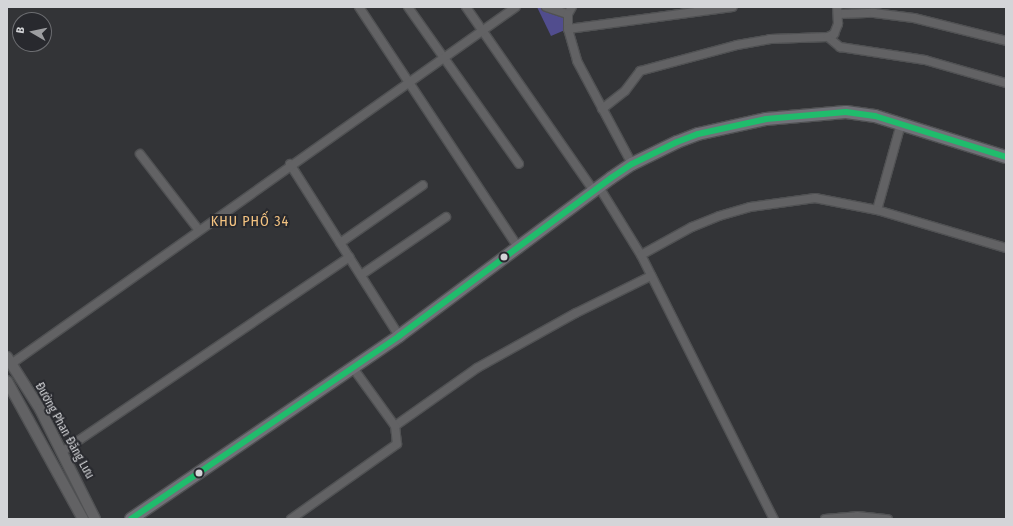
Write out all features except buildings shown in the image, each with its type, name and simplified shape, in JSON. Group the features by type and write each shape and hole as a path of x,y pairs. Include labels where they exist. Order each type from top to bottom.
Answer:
{"main road":[{"path":"131,519 399,336 518,249 596,189 632,164 698,134 766,118 846,112 874,116 1006,157"}],"street":[{"path":"359,7 518,249"},
{"path":"408,7 519,164"},
{"path":"466,7 596,189 641,255 774,519"},
{"path":"9,360 129,282 198,229 290,164 445,59 516,7"},
{"path":"546,7 570,10 568,29 577,61 632,164"},
{"path":"568,29 733,7"},
{"path":"602,109 625,91 640,71 737,45 770,40 828,37 836,30 837,11 874,13 914,18 1006,41"},
{"path":"828,37 840,47 925,60 1006,83"},
{"path":"877,210 901,124"},
{"path":"140,154 198,229"},
{"path":"290,164 399,336"},
{"path":"340,243 423,185"},
{"path":"641,255 692,227 750,207 815,198 877,210 1006,248"},
{"path":"360,275 446,217"},
{"path":"62,451 349,257"},
{"path":"395,426 478,368 576,313 652,276"},
{"name":"Đường Phan Đăng Lưu","path":"9,360 40,409 96,519"},
{"path":"291,519 398,444 395,426 353,368"},
{"path":"7,381 83,519"},
{"path":"825,519 857,516 888,519"}],"shaded area":[{"path":"537,7 568,7 565,30 551,36"}],"transit line":[{"path":"131,519 399,336 611,178 632,164 677,142 698,134 766,119 846,112 875,116 1006,157"}],"district":[{"name":"KHU PHỐ 34","path":"250,222"}]}
